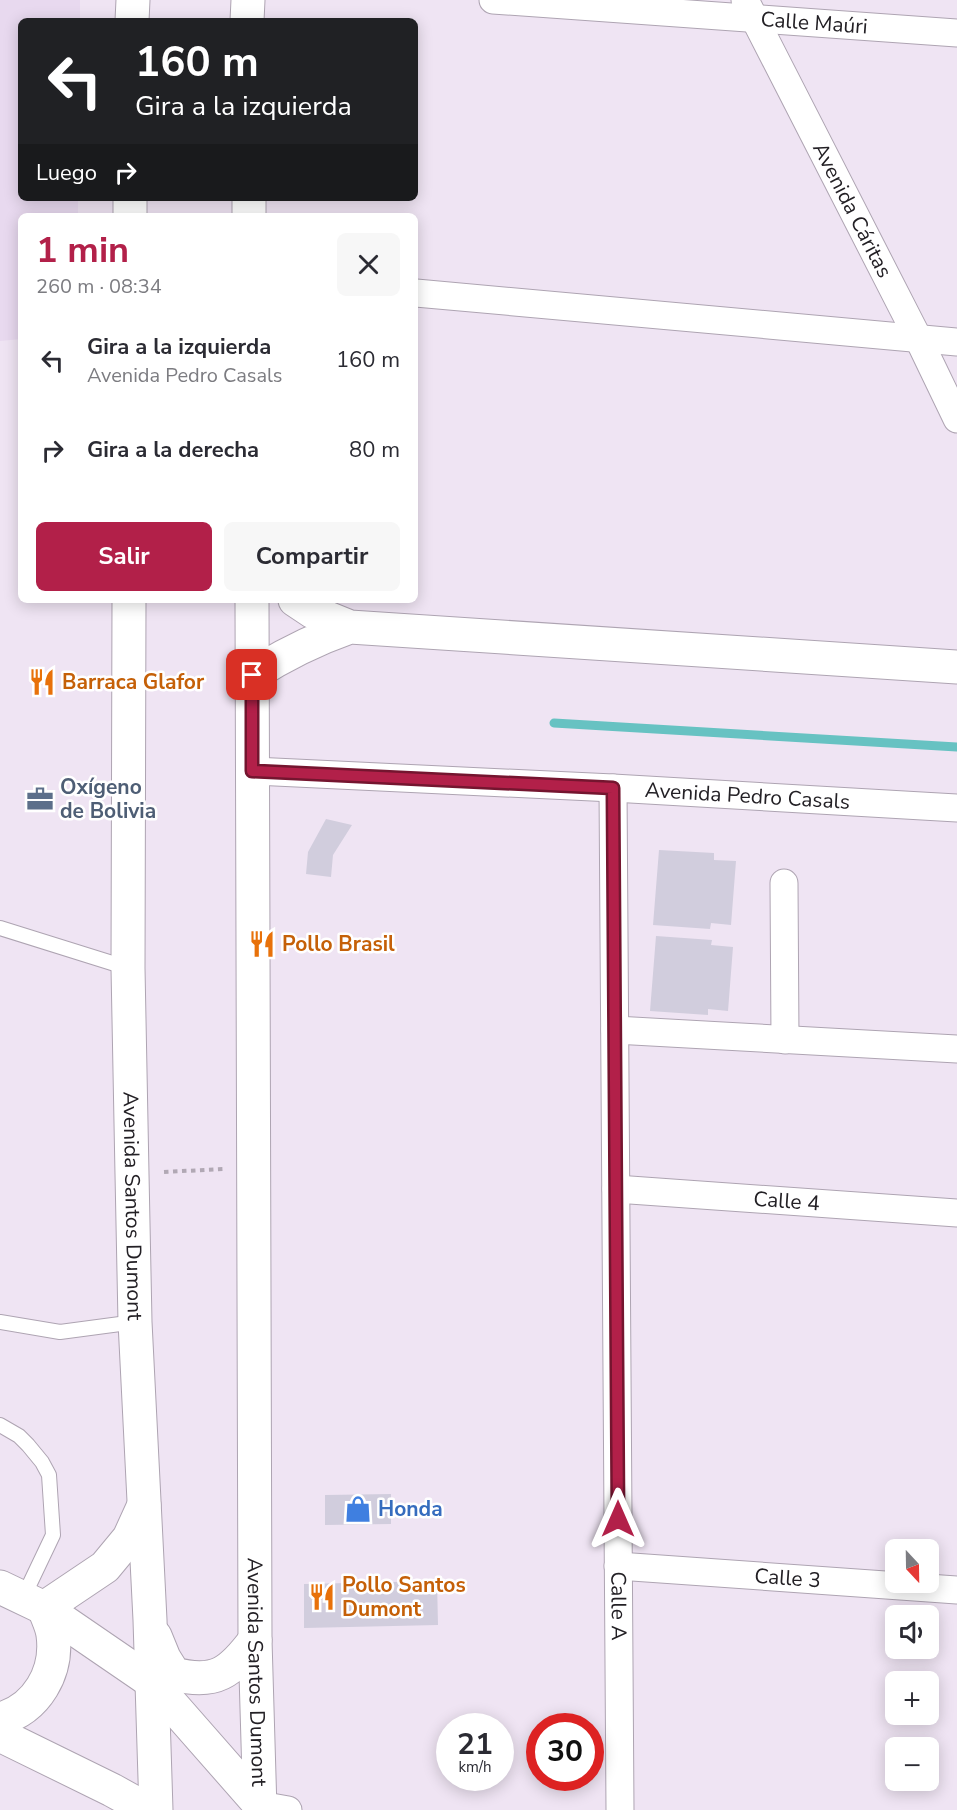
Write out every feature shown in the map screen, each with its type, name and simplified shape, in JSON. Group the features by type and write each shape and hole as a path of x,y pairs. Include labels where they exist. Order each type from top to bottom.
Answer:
{"main road":[{"path":"132,18 133,0"},
{"path":"247,18 248,0"},
{"name":"Avenida Santos Dumont","path":"129,603 128,968 135,1323 150,1620 163,1678 156,1810"},
{"name":"Avenida Santos Dumont","path":"252,603 255,1640 270,1808"},
{"path":"300,603 313,612 350,627 957,667"},
{"path":"252,675 283,655 315,639 350,627"},
{"path":"22,1598 105,1567 129,1538 145,1504"},
{"path":"22,1598 163,1678 270,1808"},
{"path":"0,1719 22,1709 35,1697 45,1683 51,1667 54,1650 53,1633 22,1598"},
{"path":"163,1678 210,1677 230,1669 241,1659 255,1640"},
{"path":"0,1736 148,1810"}],"street":[{"name":"Calle Maúri","path":"493,0 749,9 957,33"},
{"name":"Avenida Cáritas","path":"749,9 919,340 957,419"},
{"path":"418,292 957,342"},
{"name":"Avenida Pedro Casals","path":"252,771 613,788 957,808"},
{"name":"Calle A","path":"613,788 620,1810"},
{"path":"784,883 785,1040"},
{"path":"615,1030 957,1049"},
{"name":"Calle 4","path":"616,1189 957,1213"},
{"name":"Calle 3","path":"618,1566 957,1590"}],"lane":[{"path":"0,928 128,968"},
{"path":"0,1322 60,1332 135,1323"},
{"path":"0,1425 19,1436 28,1445 49,1475 53,1535 22,1598"}],"path":[{"path":"165,1172 215,1169"}],"shaded area":[{"path":"0,0 80,0 80,18 18,18 18,201 78,201 78,213 18,213 18,339 0,341"}],"building":[{"path":"326,819 352,825 333,855 331,877 306,874 308,852"},
{"path":"659,850 714,853 714,860 736,861 731,925 711,923 710,929 653,925"},
{"path":"656,936 712,940 711,945 733,947 728,1011 708,1009 708,1015 650,1011"},
{"name":"Honda","path":"391,1494 391,1524 325,1525 325,1495"},
{"path":"437,1581 438,1625 304,1628 304,1584"}],"waterway":[{"path":"554,723 957,747"}],"place":[{"name":"Barraca Glafor","path":"42,682"},
{"name":"Oxígeno de Bolivia","path":"40,799"},
{"name":"Pollo Brasil","path":"262,944"},
{"name":"Honda","path":"358,1509"},
{"name":"Pollo Santos Dumont","path":"322,1597"}],"route":[{"path":"252,675 252,771 613,788 618,1519"}]}
